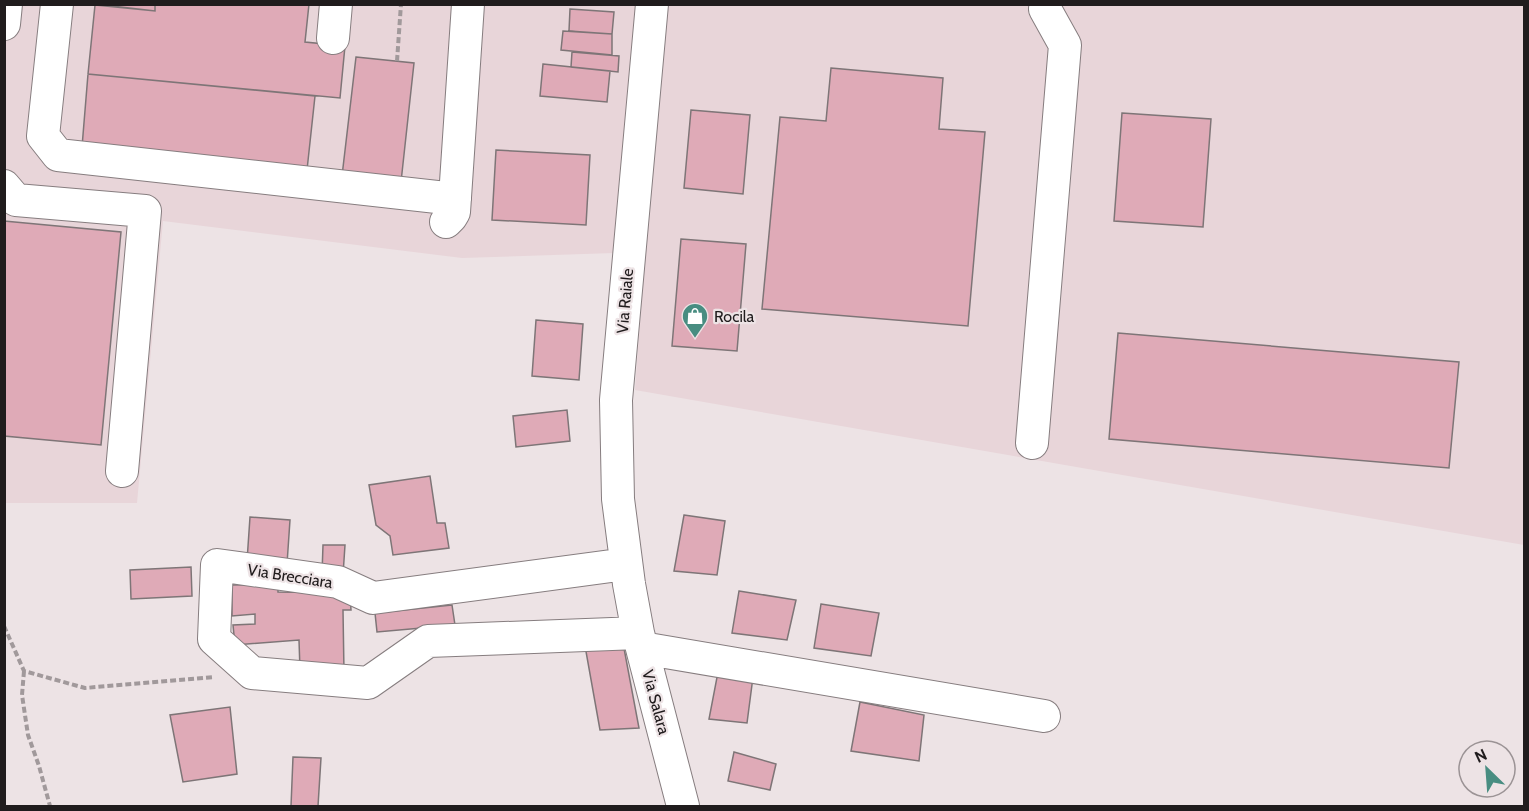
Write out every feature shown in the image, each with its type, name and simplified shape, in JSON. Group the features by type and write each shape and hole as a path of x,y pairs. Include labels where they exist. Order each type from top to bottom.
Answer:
{"street":[{"path":"4,24 6,4"},
{"path":"57,4 43,136 58,155 450,210 468,4"},
{"path":"333,38 336,4"},
{"name":"Via Raiale","path":"631,597 618,499 616,400 652,4"},
{"path":"1032,443 1065,45 1045,9"},
{"path":"4,186 16,200 145,211 122,471"},
{"name":"Via Brecciara","path":"252,673 214,639 218,565 338,582 373,598 626,564"},
{"name":"Via Salara","path":"631,597 683,807"},
{"path":"252,673 368,683 428,641 640,640 1044,716"}],"path":[{"path":"396,61 401,4"},
{"path":"4,626 24,671 22,695 28,735 50,807"},
{"path":"24,671 86,688 252,673"}],"shaded area":[{"path":"4,5 1524,5 1524,545 635,390 645,252 462,258 163,221 137,503 5,503"}],"building":[{"path":"95,4 155,4 155,11"},
{"path":"155,4 309,4 305,42 345,46 340,98 88,74 95,5 155,11"},
{"path":"570,9 614,12 612,34 569,31"},
{"path":"563,31 612,34 612,55 561,50"},
{"path":"572,52 619,56 618,72 571,67"},
{"path":"356,57 414,63 401,182 342,176"},
{"path":"543,64 610,71 607,102 540,96"},
{"path":"831,68 943,78 939,129 985,132 968,326 762,309 780,117 826,121"},
{"path":"88,74 315,96 307,170 82,147"},
{"path":"691,110 750,115 743,194 684,188"},
{"path":"1122,113 1211,119 1203,227 1114,221"},
{"path":"496,150 590,155 586,225 492,220"},
{"path":"4,221 121,232 101,445 4,436"},
{"path":"681,239 746,244 737,351 672,346"},
{"path":"536,320 583,324 579,380 532,376"},
{"path":"1118,333 1459,362 1449,468 1109,439"},
{"path":"567,410 570,441 516,447 513,416"},
{"path":"430,476 437,523 445,523 449,548 393,555 390,536 376,525 369,485"},
{"path":"684,515 725,521 717,575 674,571"},
{"path":"250,517 290,520 287,564 247,561"},
{"path":"323,545 345,545 343,575 322,574"},
{"path":"191,567 192,596 131,599 130,570"},
{"path":"278,584 278,592 350,593 351,610 343,610 344,673 300,670 299,640 235,645 233,625 255,624 255,614 232,616 232,585"},
{"path":"739,591 796,600 787,640 732,633"},
{"path":"821,604 879,613 871,656 814,648"},
{"path":"452,605 455,625 377,632 375,613"},
{"path":"623,643 639,728 600,730 585,646"},
{"path":"718,672 753,677 747,723 709,719"},
{"path":"860,702 924,715 919,761 851,751"},
{"path":"230,707 237,774 183,782 170,715"},
{"path":"734,752 776,764 770,790 728,781"},
{"path":"293,757 321,758 318,806 291,806"}],"place":[{"name":"Rocila","path":"695,339"}]}
